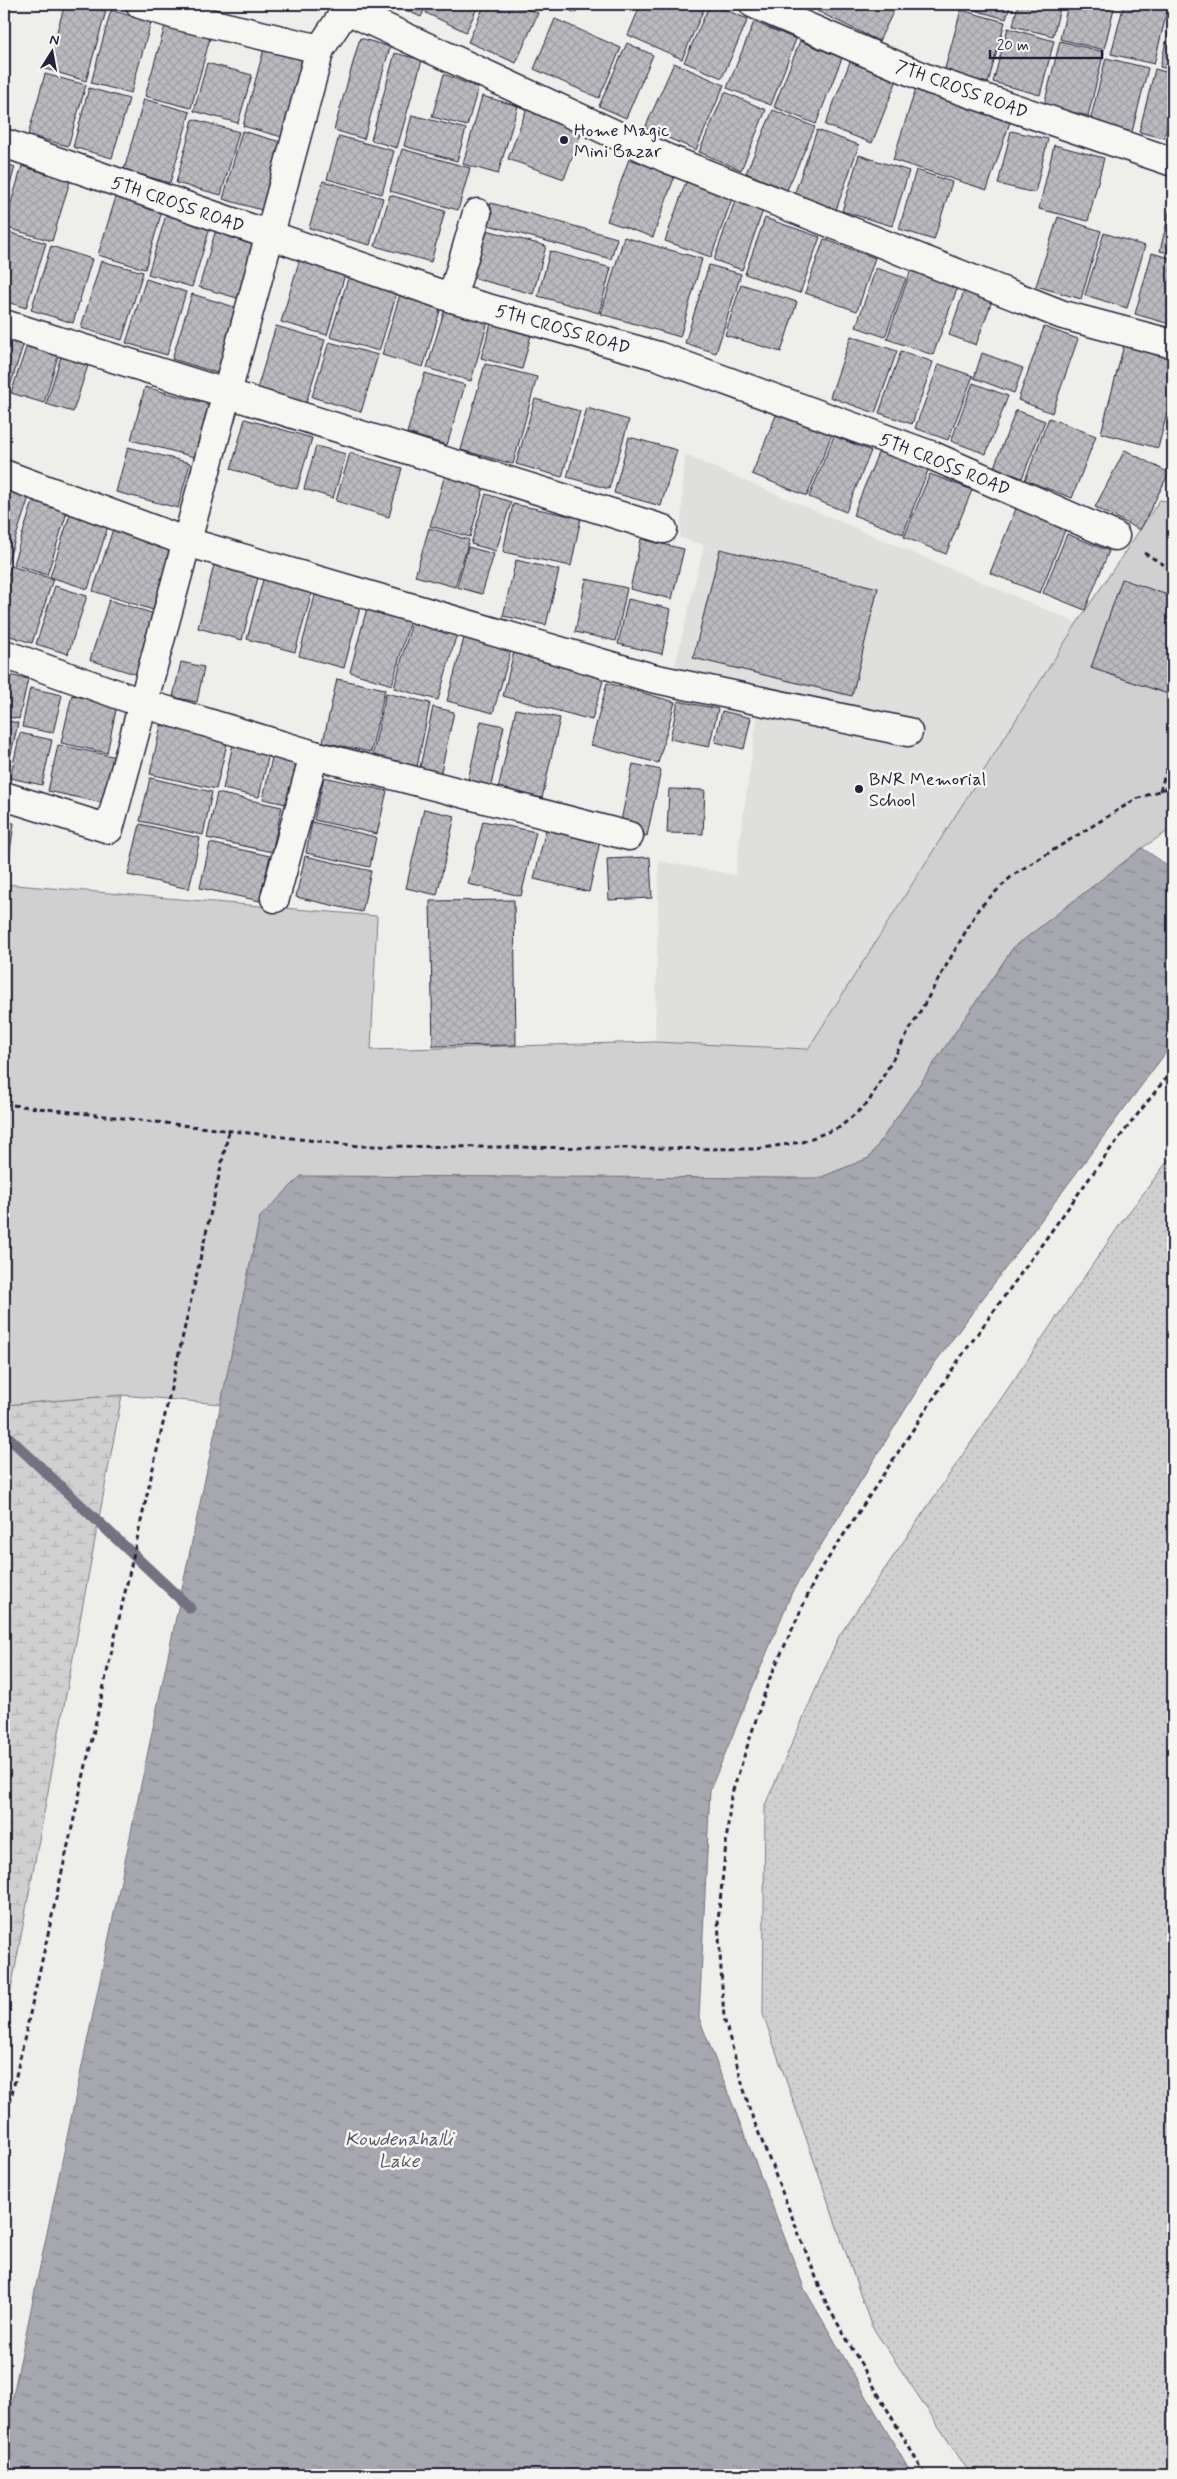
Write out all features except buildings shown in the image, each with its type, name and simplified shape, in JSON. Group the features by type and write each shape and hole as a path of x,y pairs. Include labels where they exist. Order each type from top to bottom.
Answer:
{"street":[{"path":"140,4 181,10 320,50"},
{"name":"7TH CROSS ROAD","path":"754,4 928,79 1173,162"},
{"path":"4,796 109,830 320,50 348,7 666,158 1063,315 1173,344"},
{"name":"5TH CROSS ROAD","path":"4,143 452,298 667,360 932,456 1114,536"},
{"path":"452,298 477,212"},
{"path":"4,324 663,529"},
{"path":"4,474 187,542 652,678 908,732"},
{"path":"4,654 142,704 314,755 629,836"},
{"path":"275,898 314,755"}],"path":[{"path":"1160,791 1173,748"},
{"path":"4,1104 359,1146 756,1149 802,1142 840,1127 868,1103 979,908 1013,875 1136,800 1173,786"},
{"path":"925,2475 827,2305 750,2110 724,2018 718,1921 731,1796 769,1680 816,1577 960,1358 1109,1152 1173,1069"},
{"path":"4,2129 229,1131"}],"shaded area":[{"name":"BNR Memorial School","path":"685,455 1077,623 808,1049 655,1042 659,861 735,875 757,718 668,695 704,545 680,538"}],"green space":[{"path":"1160,500 1173,502 1173,828 1142,848 1013,948 869,1158 819,1178 260,1217 221,1404 122,1395 4,1405 4,884 377,916 371,1050 655,1042 808,1049 1077,623"},
{"path":"1173,1154 1173,2475 971,2475 871,2325 763,2014 765,1805 839,1636 1121,1223"},
{"path":"122,1395 4,2027 4,1405"}],"water":[{"name":"Kowdenahalli Lake","path":"1142,848 1173,869 1173,1043 931,1368 792,1592 710,1790 699,2018 805,2290 912,2475 4,2475 4,2438 260,1217 301,1176 819,1178 869,1158 1013,948"}],"waterway":[{"path":"4,1433 190,1608"}],"place":[{"name":"Home Magic Mini Bazar","path":"564,140"},
{"name":"BNR Memorial School","path":"859,789"}]}
